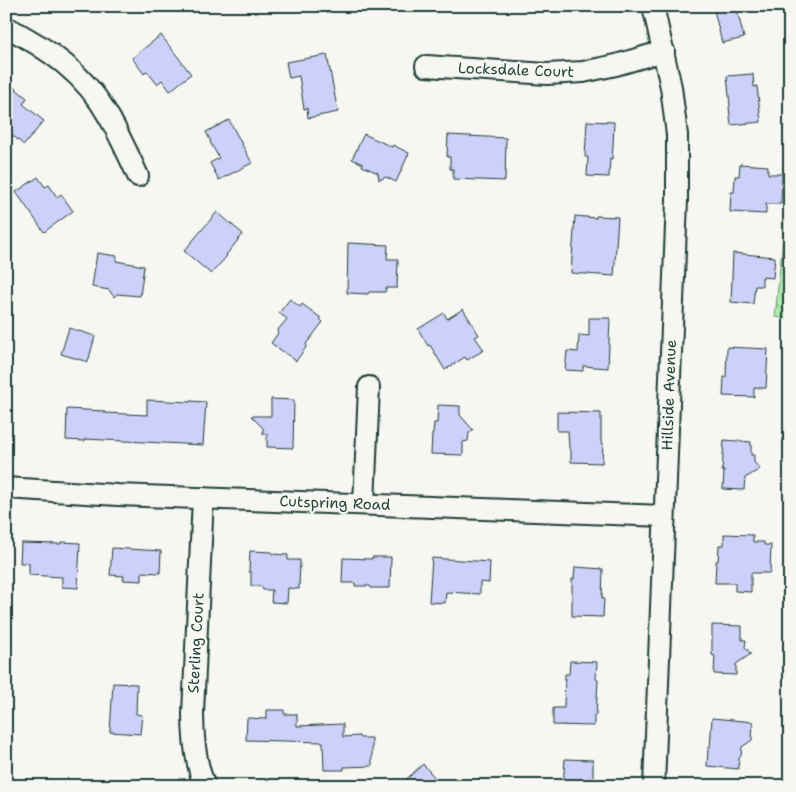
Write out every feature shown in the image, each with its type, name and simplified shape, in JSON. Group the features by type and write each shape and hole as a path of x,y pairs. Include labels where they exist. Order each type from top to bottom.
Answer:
{"street":[{"name":"Hillside Avenue","path":"653,6 671,87 677,135 677,191 654,786"},
{"path":"6,27 35,42 80,76 109,116 138,176"},
{"name":"Locksdale Court","path":"426,66 547,74 583,72 664,52"},
{"path":"364,504 369,387"},
{"name":"Cutspring Road","path":"6,488 118,495 664,516"},
{"name":"Sterling Court","path":"203,498 193,734 198,763 205,786"}],"green space":[{"path":"790,169 790,319 775,317"}],"building":[{"path":"713,6 736,6 744,38 722,43"},
{"path":"161,35 191,74 170,91 162,80 157,84 147,71 144,74 132,58"},
{"path":"327,55 338,112 308,118 307,108 304,109 299,76 289,78 286,62"},
{"path":"753,74 754,87 757,86 761,122 731,125 727,76"},
{"path":"6,81 27,98 23,104 44,121 24,145 6,130"},
{"path":"229,120 252,163 219,180 210,163 219,158 206,132"},
{"path":"587,121 614,122 609,177 587,176 588,157 585,157"},
{"path":"364,134 409,153 396,182 386,177 379,180 378,173 352,159"},
{"path":"448,135 506,138 505,181 453,179 453,169 450,169 450,157 447,157"},
{"path":"740,164 768,166 768,174 782,174 781,204 766,204 766,214 730,212 731,192 734,192 735,176 739,176"},
{"path":"38,177 45,187 49,185 57,197 61,194 73,211 44,232 16,192"},
{"path":"217,212 243,234 211,274 184,251"},
{"path":"575,216 596,218 596,216 618,217 614,276 571,273"},
{"path":"348,243 388,245 387,259 398,259 397,288 386,288 385,292 369,292 368,294 347,293"},
{"path":"97,253 117,256 116,261 144,266 140,296 117,294 114,297 109,290 92,287"},
{"path":"733,253 775,257 773,278 762,277 762,286 755,286 753,304 731,302"},
{"path":"290,299 300,307 302,304 321,318 323,322 296,361 271,343 278,333 277,331 287,319 279,313"},
{"path":"463,309 479,335 475,337 484,350 467,360 465,357 445,370 418,329 444,313 447,319"},
{"path":"589,318 610,318 608,368 583,366 583,371 565,370 567,351 578,352 579,335 589,336"},
{"path":"69,328 95,336 88,362 61,354"},
{"path":"727,347 768,349 766,388 754,388 754,397 723,396"},
{"path":"271,399 294,400 293,448 267,447 267,434 263,434 263,428 251,416 271,416"},
{"path":"147,400 206,402 203,445 85,439 85,441 66,440 67,409 147,415"},
{"path":"438,405 460,406 460,415 473,430 469,433 468,441 463,442 463,455 431,454 432,434 434,423 437,423"},
{"path":"557,412 601,413 602,463 571,462 568,431 557,431"},
{"path":"724,440 751,442 751,455 754,455 754,462 760,469 745,478 744,490 723,489"},
{"path":"724,534 753,535 753,542 764,542 764,545 771,545 770,573 751,573 751,592 735,591 735,583 715,583 716,561 718,561 719,545 724,545"},
{"path":"61,542 80,543 78,588 62,587 62,577 29,575 29,563 20,563 21,543 61,544"},
{"path":"112,548 161,551 160,573 142,572 142,581 123,580 124,576 110,575"},
{"path":"250,551 272,552 272,554 288,555 288,560 300,560 299,589 288,588 287,603 271,602 272,590 263,590 261,586 251,586 251,572 249,572"},
{"path":"372,557 391,557 390,588 371,588 370,586 355,586 355,583 342,583 343,558 372,559"},
{"path":"432,558 490,562 489,583 480,582 480,594 446,592 445,603 429,602"},
{"path":"575,567 603,569 603,617 572,616 572,579 574,579"},
{"path":"712,625 742,626 742,640 746,640 745,647 751,654 736,664 736,675 714,674 715,656 712,655"},
{"path":"570,661 597,662 596,679 598,680 594,726 553,725 553,708 564,708 565,674 569,674"},
{"path":"113,683 137,684 136,714 142,715 140,734 110,732"},
{"path":"267,710 284,710 284,714 297,714 297,726 343,724 343,737 359,736 360,738 372,738 372,766 344,767 344,770 324,770 323,742 246,740 247,718 267,719"},
{"path":"712,718 753,722 752,740 742,747 738,769 707,766"},
{"path":"565,759 593,760 593,779 588,778 587,786 563,786"},
{"path":"423,764 442,786 399,786"}]}
